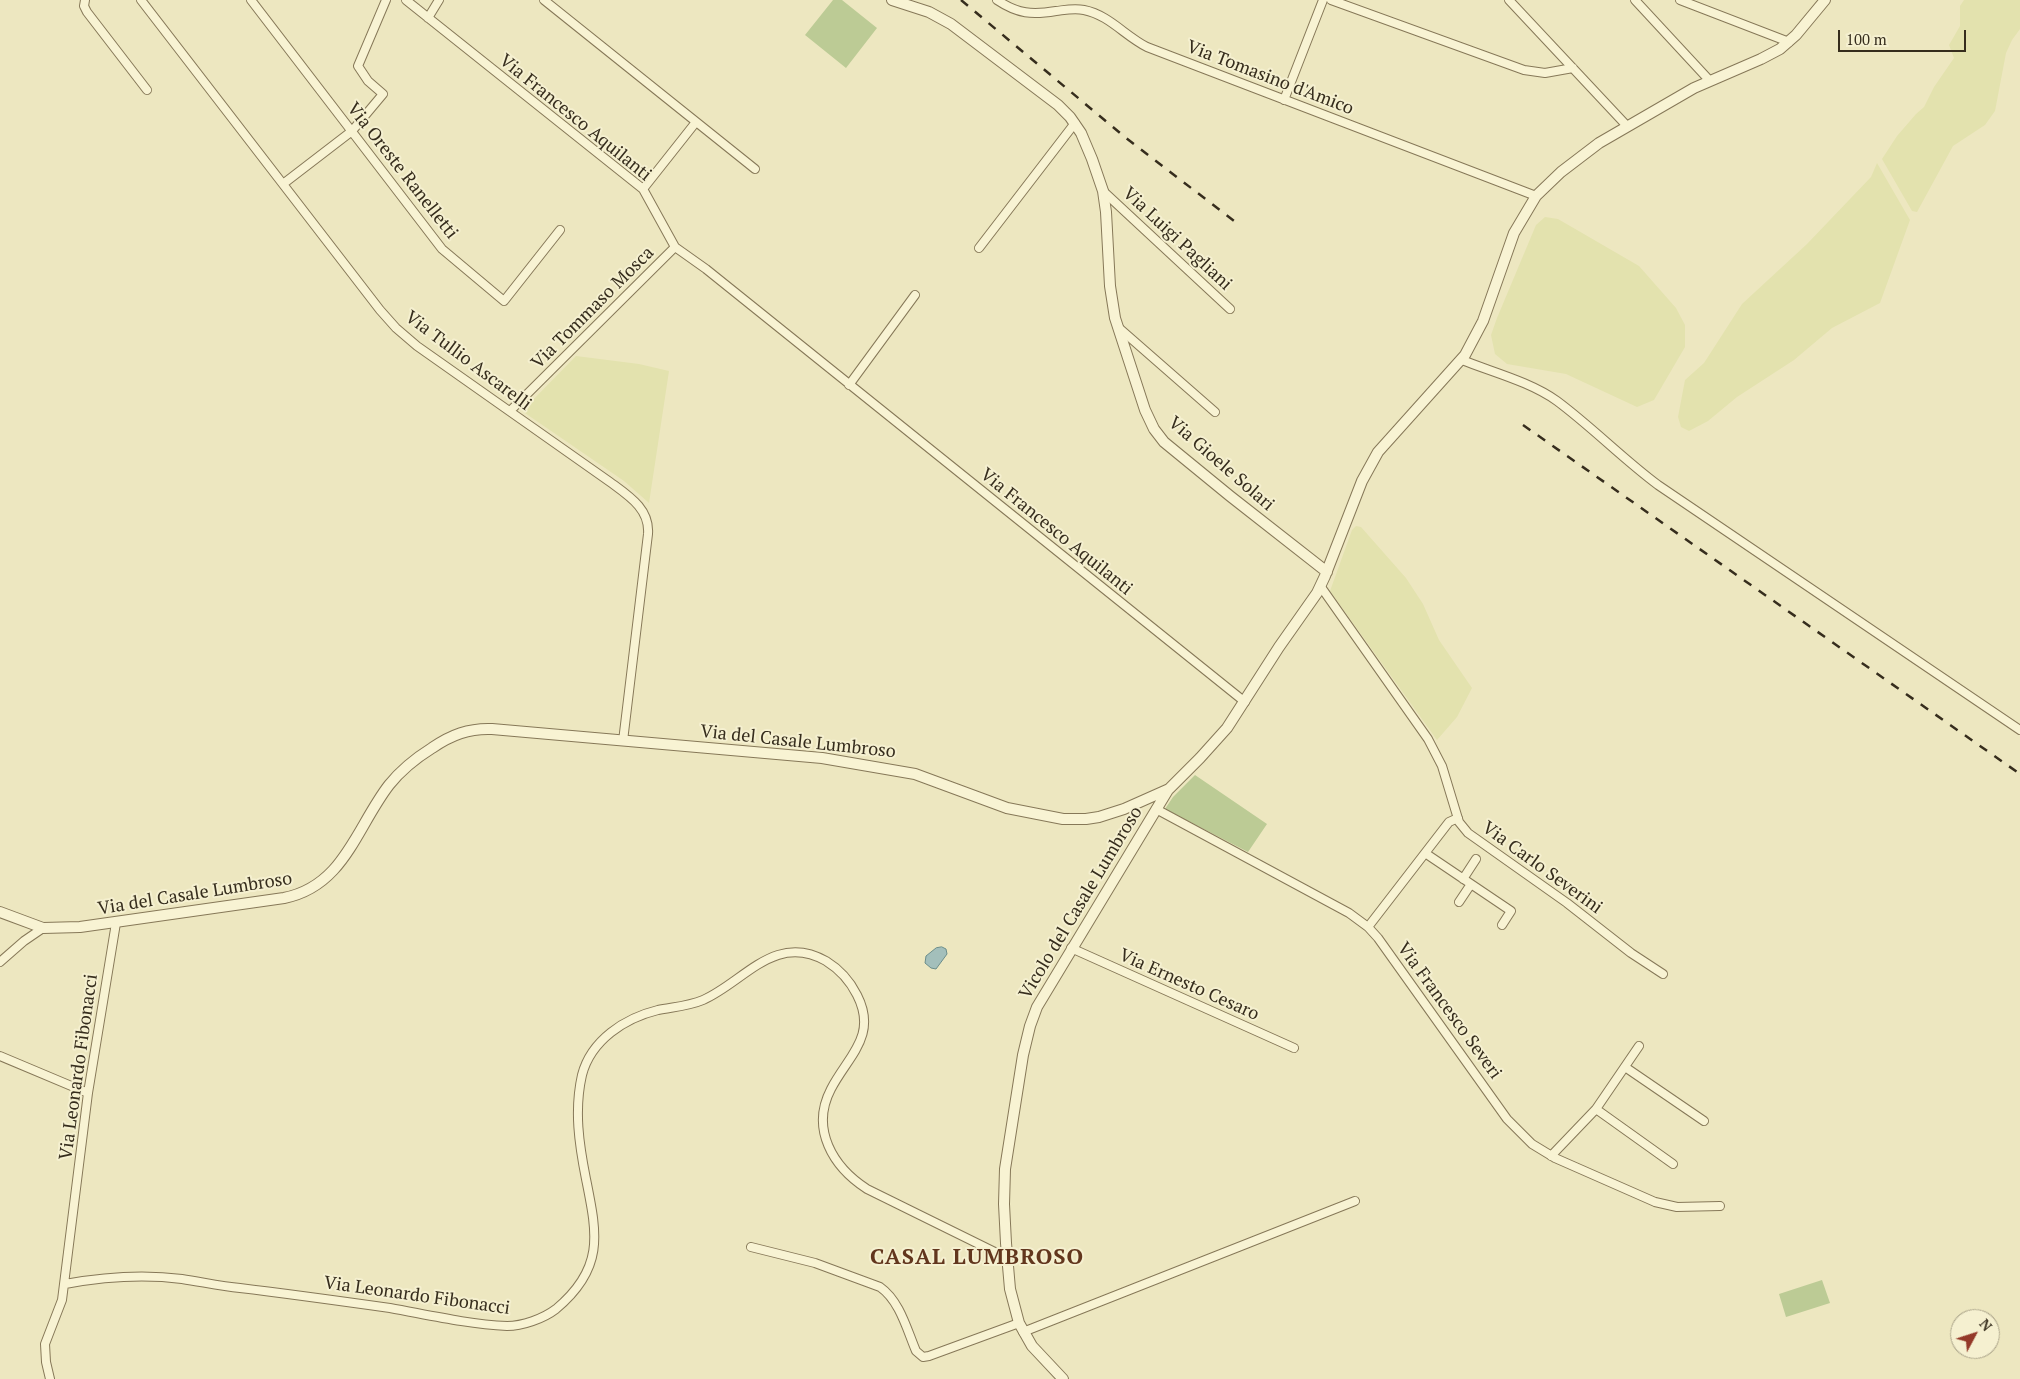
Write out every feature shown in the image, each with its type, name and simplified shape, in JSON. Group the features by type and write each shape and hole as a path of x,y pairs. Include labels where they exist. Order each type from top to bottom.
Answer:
{"street":[{"path":"85,0 84,6 87,12 147,90"},
{"name":"Via Tullio Ascarelli","path":"141,0 380,310 396,328 417,346 617,487 635,502 647,518 648,534 623,741"},
{"name":"Via Oreste Ranelletti","path":"251,0 442,249 504,301 560,230"},
{"path":"283,184 352,131 383,94 368,80 358,66 386,0"},
{"name":"Via Francesco Aquilanti","path":"406,0 643,189 675,247 706,269 1245,702"},
{"path":"428,18 439,0"},
{"path":"544,0 755,170"},
{"name":"Via Gioele Solari","path":"892,0 935,15 955,27 1058,106 1075,123 1090,154 1103,191 1110,286 1117,327 1145,410 1159,436 1230,496 1327,572"},
{"name":"Via Tomasino d'Amico","path":"997,0 1012,8 1030,14 1070,9 1087,10 1114,24 1147,47 1536,196"},
{"path":"1284,100 1323,0"},
{"path":"1331,0 1524,70 1545,73 1573,68"},
{"path":"1509,0 1628,126"},
{"path":"1635,0 1710,81"},
{"path":"1680,0 1788,42"},
{"name":"Via del Casale Lumbroso","path":"0,912 43,928 80,927 284,898 311,889 330,875 339,864 371,811 397,776 428,750 456,734 470,730 485,729 822,758 896,769 928,778 1014,810 1063,819 1099,817 1124,809 1169,790 1221,736 1245,702 1279,646 1321,587 1362,481 1376,455 1462,360 1472,345 1483,321 1514,233 1536,196 1577,158 1628,126 1710,81 1768,56 1788,42 1825,0"},
{"path":"643,189 696,122"},
{"path":"979,248 1075,123"},
{"name":"Via Luigi Pagliani","path":"1103,191 1230,309"},
{"name":"Via Tommaso Mosca","path":"510,411 675,247"},
{"path":"849,385 915,294"},
{"name":"Via Gioele Solari","path":"1117,327 1215,412"},
{"path":"1462,360 1542,392 1557,401 1658,486 2020,730"},
{"name":"Via Carlo Severini","path":"1321,587 1428,740 1442,766 1458,818 1465,831 1479,843 1558,896 1630,953 1663,974"},
{"name":"Vicolo del Casale Lumbroso","path":"1063,1379 1032,1346 1021,1327 1012,1299 1004,1211 1005,1178 1023,1055 1034,1013 1071,948 1169,790"},
{"name":"Via Francesco Severi","path":"1156,809 1349,914 1368,927 1510,1123 1528,1140 1551,1156 1659,1203 1677,1207 1720,1206"},
{"path":"1368,927 1449,822 1458,818"},
{"path":"1425,853 1511,911 1502,925"},
{"path":"1463,879 1476,859"},
{"path":"1458,902 1471,884"},
{"name":"Via Leonardo Fibonacci","path":"116,923 88,1093 65,1284 111,1277 179,1279 507,1326 523,1323 545,1315 557,1308 579,1285 590,1266 594,1248 594,1213 582,1159 577,1110 583,1071 592,1052 605,1038 628,1021 649,1012 700,1001 717,992 762,961 776,955 790,953 818,957 835,968 851,985 862,1008 864,1025 861,1040 855,1053 831,1089 823,1113 824,1137 835,1160 850,1176 867,1188 1007,1258"},
{"path":"0,962 24,941 43,928"},
{"name":"Via Ernesto Cesaro","path":"1071,948 1294,1048"},
{"path":"1551,1156 1596,1110 1639,1046"},
{"path":"0,1056 88,1093"},
{"path":"1625,1066 1704,1121"},
{"path":"1596,1110 1673,1164"},
{"path":"751,1247 815,1263 880,1287 895,1303 916,1351 922,1357 1021,1327 1355,1201"},
{"path":"50,1379 46,1362 45,1344 60,1308 65,1284"}],"green space":[{"path":"833,0 842,0 877,28 846,68 805,35"},
{"path":"1964,0 2020,0 2020,29 2006,53 1995,111 1985,125 1953,146 1917,212 1912,211 1882,159 1897,136 1924,107 1934,87 1954,58 1949,45 1960,26 1960,6"},
{"path":"1877,163 1910,220 1880,303 1832,328 1794,360 1737,397 1708,421 1689,431 1681,427 1678,417 1685,380 1704,363 1742,304 1807,244 1871,177"},
{"path":"1545,217 1558,219 1639,266 1676,308 1685,325 1685,347 1654,400 1637,407 1566,374 1507,364 1495,354 1491,335 1497,318 1536,225"},
{"path":"576,356 639,364 669,371 649,503 624,481 522,411"},
{"path":"1356,526 1361,527 1406,578 1423,604 1439,640 1472,688 1457,717 1437,740 1330,591 1352,530"},
{"path":"1195,775 1267,824 1248,852 1165,809 1173,797"},
{"path":"1822,1280 1830,1303 1786,1317 1779,1294"}],"water":[{"path":"942,947 946,949 947,954 936,969 931,968 925,963 926,956 936,948"}],"railway":[{"path":"961,0 1126,138 1238,224"},
{"path":"1523,425 2020,774"}],"district":[{"name":"CASAL LUMBROSO","path":"977,1258"}]}
